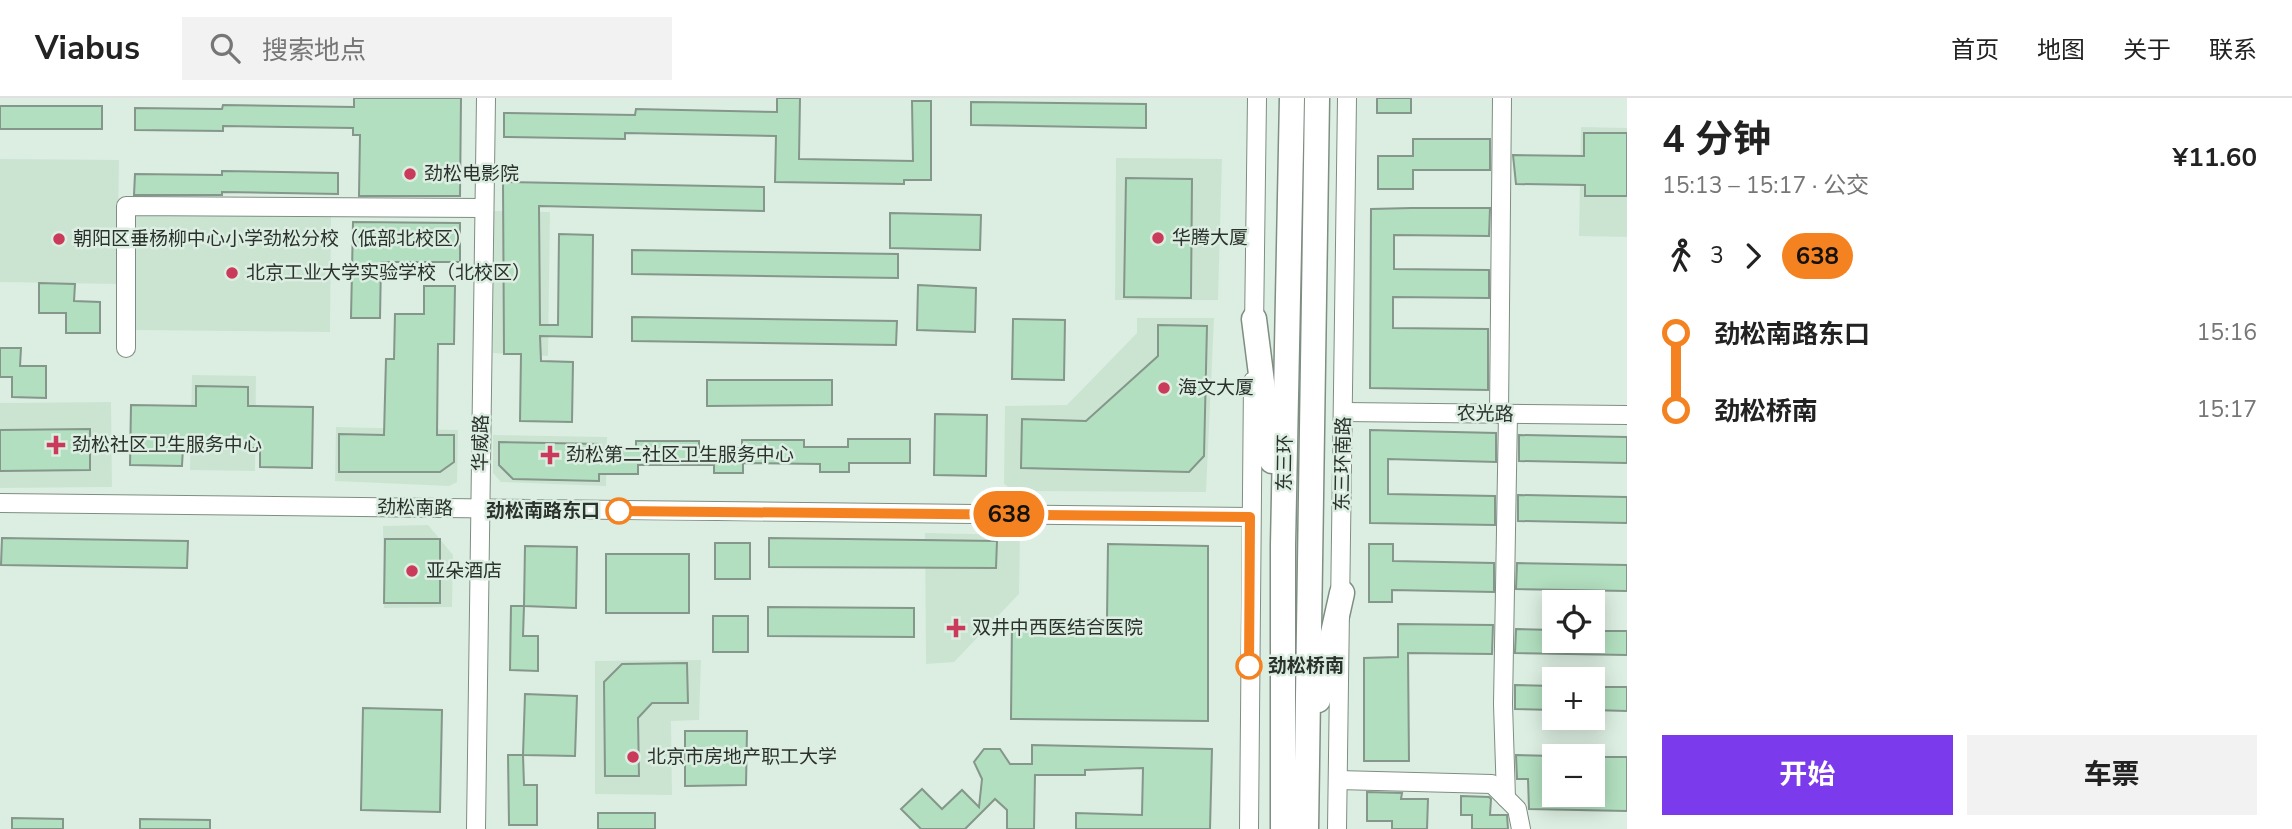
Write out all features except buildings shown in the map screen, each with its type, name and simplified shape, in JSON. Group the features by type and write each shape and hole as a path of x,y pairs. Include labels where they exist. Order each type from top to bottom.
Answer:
{"highway":[{"name":"东三环","path":"1283,829 1283,545 1292,101"},
{"name":"东三环","path":"1306,829 1317,101"},
{"path":"1254,319 1283,545"},
{"path":"1307,752 1342,593"}],"street":[{"name":"华威路","path":"476,829 486,98"},
{"path":"1249,829 1250,517 1257,98"},
{"name":"东三环南路","path":"1337,829 1347,98"},
{"path":"1502,98 1503,704 1506,797"},
{"path":"126,348 126,206 484,208"},
{"name":"农光路","path":"1344,412 1627,415"},
{"name":"劲松南路","path":"0,503 1250,517"},
{"path":"1338,780 1492,783 1517,809 1521,829"}],"shaded area":[{"path":"1581,127 1627,128 1627,237 1579,236"},
{"name":"华腾大厦","path":"1116,158 1222,159 1218,300 1115,300"},
{"name":"朝阳区垂杨柳中心小学劲松分校（低部北校区）","path":"0,159 119,160 117,284 0,282"},
{"path":"494,211 550,212 548,356 493,353"},
{"name":"北京工业大学实验学校（北校区）","path":"133,214 331,216 330,332 132,330"},
{"name":"海文大厦","path":"1137,318 1214,318 1206,492 1013,491 1004,484 1005,406 1067,405 1137,333"},
{"path":"192,375 256,376 255,471 190,470"},
{"name":"劲松社区卫生服务中心","path":"111,402 112,487 0,488 0,403"},
{"path":"336,427 458,430 457,482 449,486 335,481"},
{"name":"劲松第二社区卫生服务中心","path":"493,435 607,437 606,486 501,482 493,473"},
{"name":"亚朵酒店","path":"428,525 453,555 452,607 384,608 383,526"},
{"name":"双井中西医结合医院","path":"925,533 1020,535 1019,594 954,662 926,664"},
{"name":"北京市房地产职工大学","path":"701,660 699,720 671,721 672,795 595,794 595,661"}],"bus line":[{"name":"638","path":"619,511 1250,517 1249,666"}],"place":[{"name":"劲松电影院","path":"410,174"},
{"name":"华腾大厦","path":"1158,238"},
{"name":"朝阳区垂杨柳中心小学劲松分校（低部北校区）","path":"59,239"},
{"name":"北京工业大学实验学校（北校区）","path":"232,273"},
{"name":"海文大厦","path":"1164,388"},
{"name":"劲松社区卫生服务中心","path":"56,445"},
{"name":"劲松第二社区卫生服务中心","path":"550,455"},
{"name":"劲松南路东口","path":"619,511"},
{"name":"亚朵酒店","path":"412,571"},
{"name":"双井中西医结合医院","path":"956,628"},
{"name":"劲松桥南","path":"1249,666"},
{"name":"北京市房地产职工大学","path":"633,757"}]}
